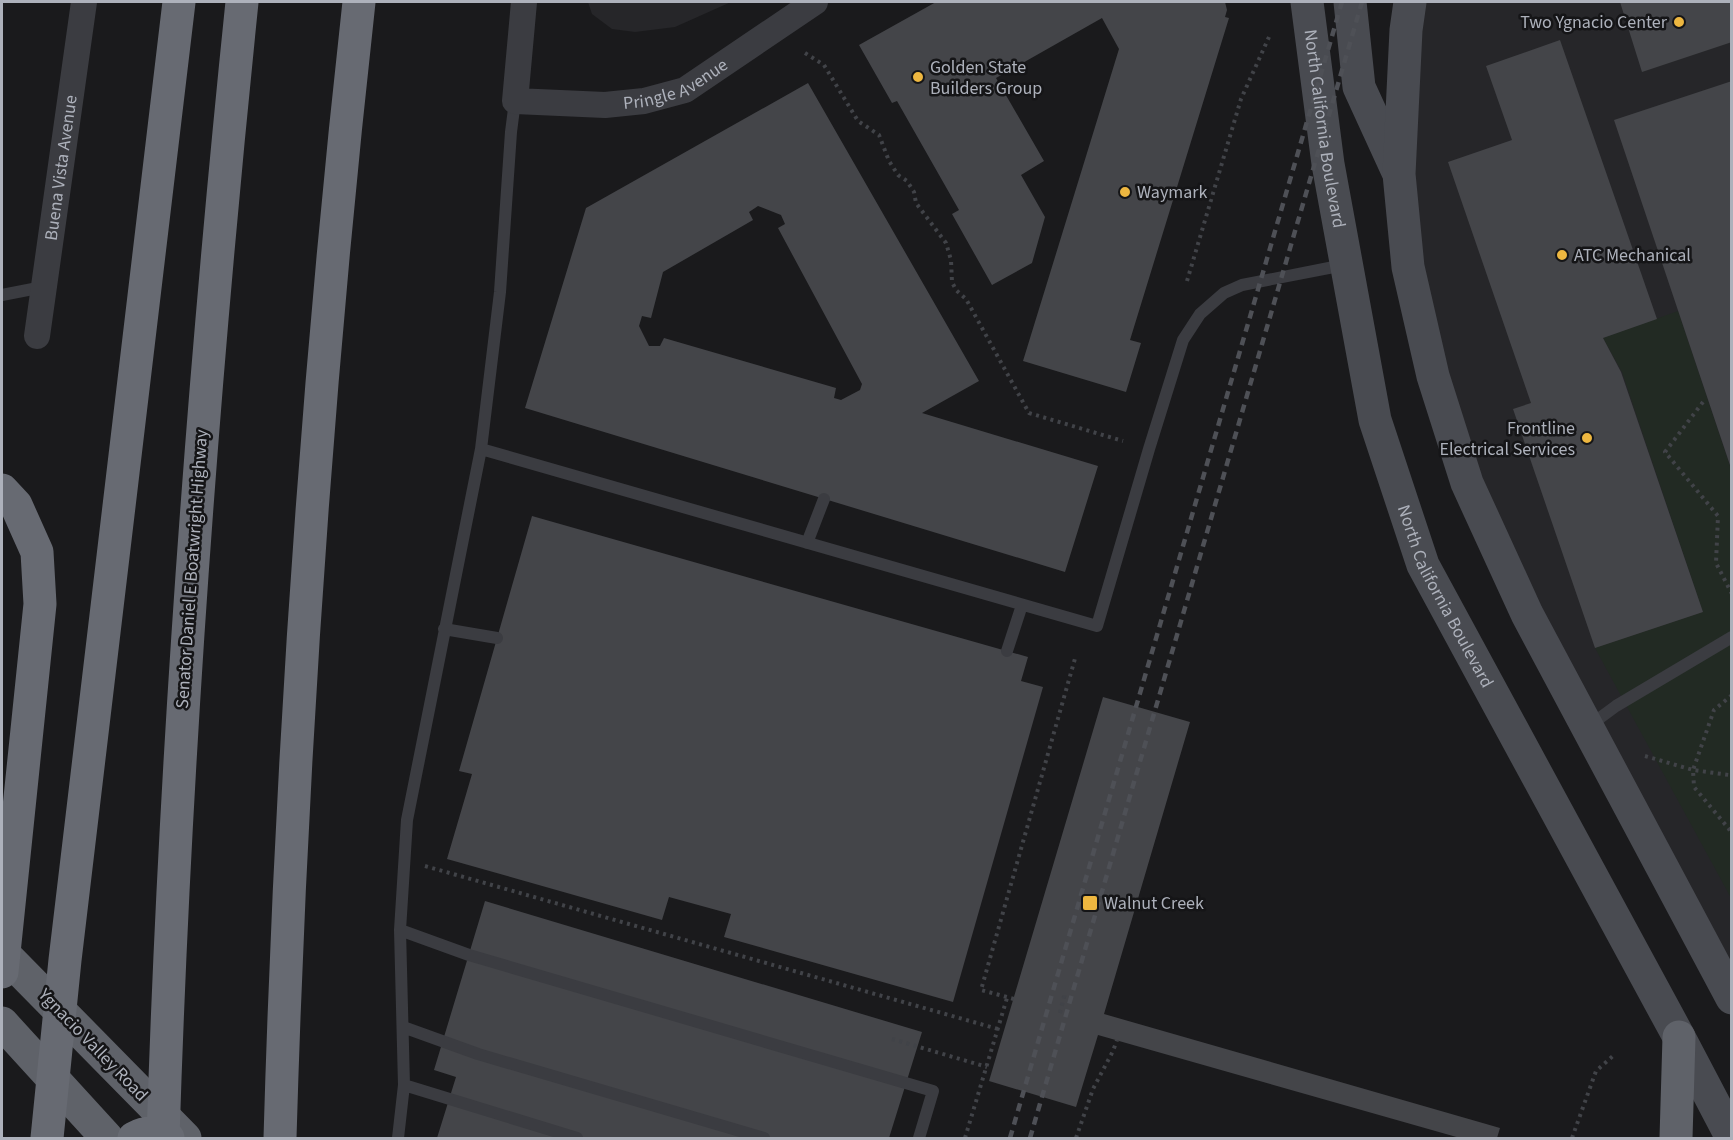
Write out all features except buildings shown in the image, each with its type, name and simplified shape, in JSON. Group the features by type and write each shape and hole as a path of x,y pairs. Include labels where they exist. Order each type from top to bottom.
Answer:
{"highway":[{"path":"47,1138 72,901 179,2"},
{"name":"Senator Daniel E Boatwright Highway","path":"163,1138 181,720 200,447 242,2"},
{"path":"280,1138 293,817 309,567 330,276 359,2"},
{"path":"2,490 16,505 37,552 40,604 14,838 2,972"},
{"name":"Ygnacio Valley Road","path":"2,952 185,1138"},
{"path":"2,1023 107,1138"},
{"path":"1676,1138 1679,1037"},
{"path":"134,1138 148,1132 168,1138"}],"main road":[{"name":"North California Boulevard","path":"1307,2 1328,164 1375,420 1423,566 1679,1037 1731,1138"},
{"path":"1350,2 1359,87 1400,174"},
{"path":"1410,2 1406,30 1400,174 1408,267 1433,376 1467,483 1527,614 1731,998"}],"street":[{"name":"Buena Vista Avenue","path":"37,336 84,2"},
{"path":"515,101 524,2"},
{"name":"Pringle Avenue","path":"515,101 605,105 644,101 685,90 815,2"}],"lane":[{"path":"398,1138 404,1085 400,930 407,820 481,449 500,292 515,101"},
{"path":"481,449 1097,626 1145,460 1183,340 1200,314 1224,293 1242,285 1346,264"},
{"path":"2,295 44,287"},
{"path":"807,543 824,499"},
{"path":"1007,651 1022,605"},
{"path":"444,628 497,638"},
{"path":"1588,727 1616,706 1731,637"},
{"path":"400,930 469,954 933,1091 919,1138"},
{"path":"403,1027 469,1051 764,1138"},
{"path":"404,1085 577,1138"}],"path":[{"path":"1187,281 1240,99 1269,37"},
{"path":"805,53 824,65 858,121 879,135 889,161 898,175 907,181 914,192 916,203 946,243 951,260 952,282 956,290 966,299 1029,413 1124,441"},
{"path":"1703,402 1665,452 1718,516 1716,563 1731,594"},
{"path":"1014,999 981,990 1076,655"},
{"path":"1731,695 1714,710 1693,770 1694,787 1729,829 1731,835"},
{"path":"1644,756 1693,770 1729,774 1731,777"},
{"path":"404,860 998,1029"},
{"path":"1060,1013 1065,993"},
{"path":"965,1138 1007,998"},
{"path":"892,1039 987,1067"},
{"path":"1076,1138 1092,1089 1117,1040"},
{"path":"1572,1138 1596,1071 1614,1055"}],"shaded area":[{"path":"588,2 731,2 675,27 635,32 612,29 592,14"},
{"path":"1410,2 1731,2 1731,998 1475,499 1399,174"},
{"path":"1678,311 1731,469 1731,898 1595,648 1703,612 1622,372 1603,338"}],"railway":[{"path":"1010,1138 1342,2"},
{"path":"1030,1138 1362,2"}],"place":[{"name":"Two Ygnacio Center","path":"1679,22"},
{"name":"Golden State Builders Group","path":"918,77"},
{"name":"Waymark","path":"1125,192"},
{"name":"ATC Mechanical","path":"1562,255"},
{"name":"Frontline Electrical Services","path":"1587,438"},
{"name":"Walnut Creek","path":"1090,903"}]}
